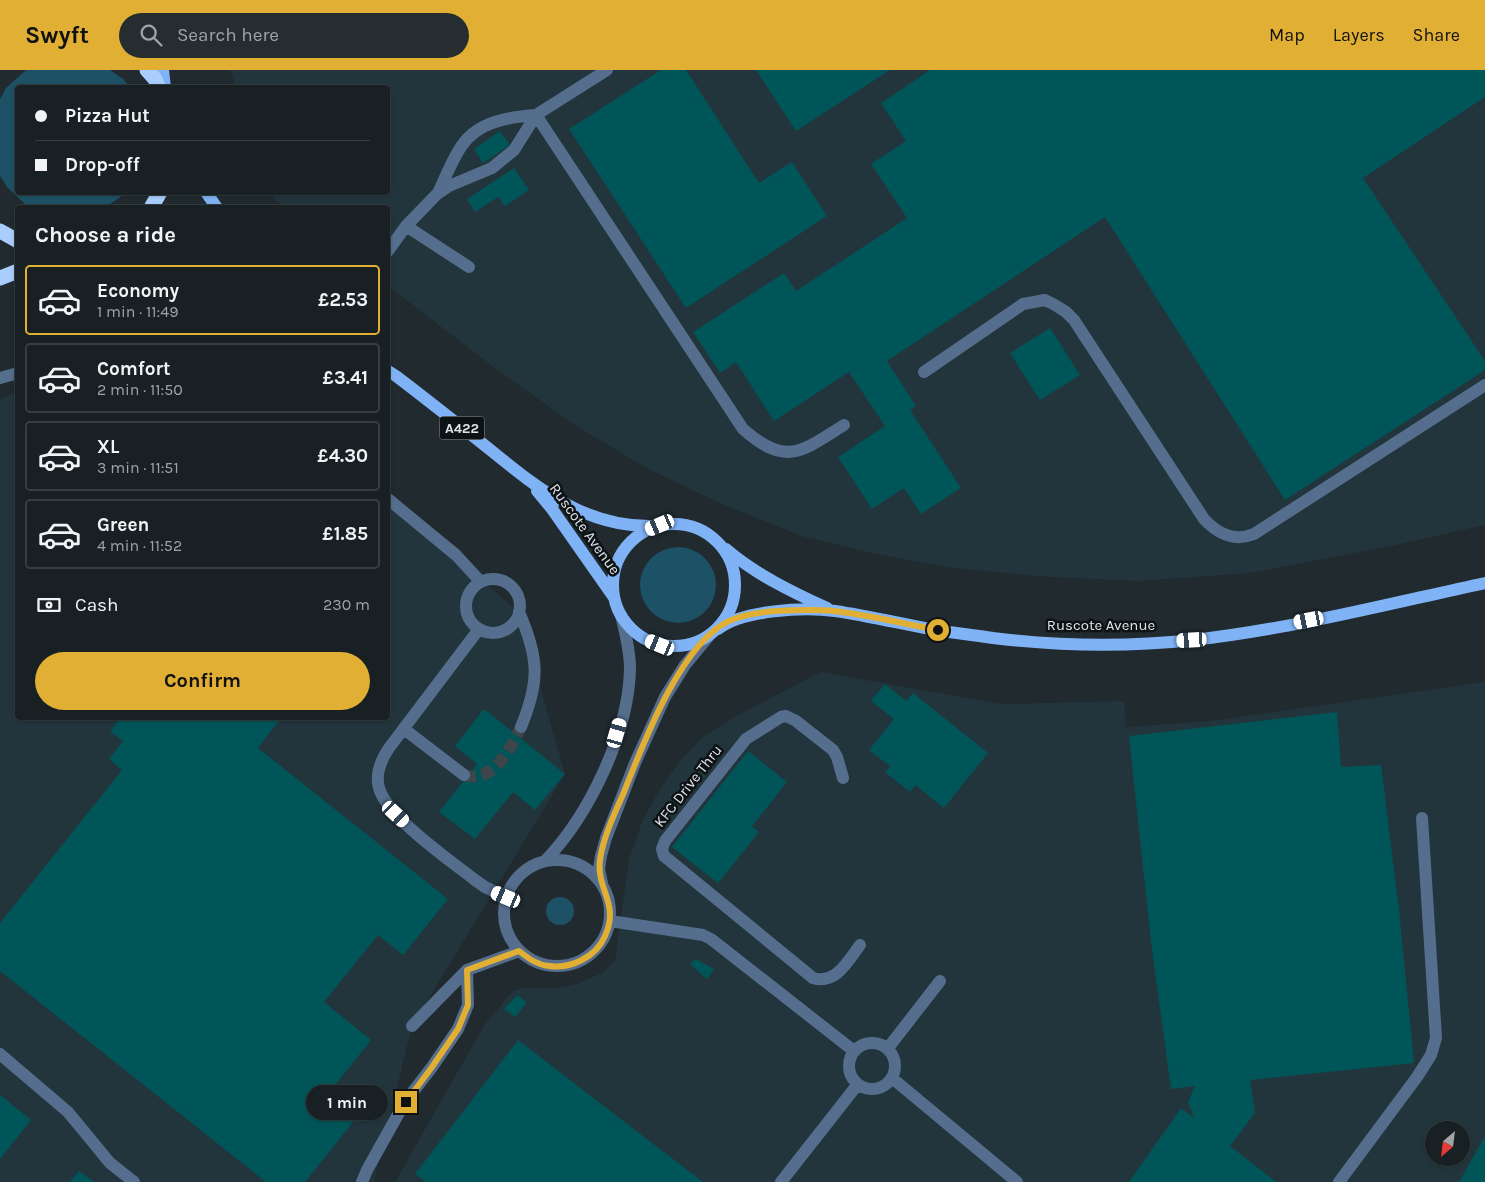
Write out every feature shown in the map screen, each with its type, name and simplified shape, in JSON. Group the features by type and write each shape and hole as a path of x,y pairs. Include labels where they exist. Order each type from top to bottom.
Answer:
{"highway":[{"path":"147,70 158,85"},
{"path":"0,231 15,239"},
{"path":"0,278 15,272"}],"main road":[{"path":"163,70 165,85"},
{"name":"Ruscote Avenue","path":"392,373 544,492 573,508 598,518 620,524 660,525"},
{"name":"Ruscote Avenue","path":"527,480 552,509 615,599"},
{"path":"679,524 698,528 715,539 727,554 735,573 735,593 729,612 713,632 694,643 677,646 660,645 645,638 631,628 621,615 615,599 613,580 618,561 628,545 642,533 660,525 679,524"},
{"name":"Ruscote Avenue","path":"715,539 764,576 834,611"},
{"name":"Ruscote Avenue","path":"713,632 728,621 753,614 788,611 834,611 938,630 996,638 1056,643 1120,644 1192,640 1257,631 1485,583"}],"street":[{"path":"390,248 406,226 438,194 449,186 492,168 502,161 514,150 536,115 607,70"},
{"path":"438,194 459,149 480,128 516,116 536,115"},
{"path":"536,115 743,429 766,447 781,451 797,452 844,425"},
{"path":"406,226 469,267"},
{"path":"924,372 1024,304 1045,300 1055,305 1074,320 1204,519 1216,531 1239,538 1254,534 1485,385"},
{"path":"0,378 15,374"},
{"path":"390,501 456,555 480,581"},
{"path":"520,612 511,626 504,631 496,633 479,630 468,617 466,601 468,593 480,581 488,578 497,578 513,587 518,594 520,612 531,639 535,672 533,691 521,727"},
{"path":"544,861 573,828 586,807 599,782 624,712 630,668 626,635 621,615"},
{"path":"479,630 382,758 379,768 379,788 388,806 412,829 485,887 506,897"},
{"path":"603,886 592,873 578,864 561,860 544,861 528,868 514,881 506,897 503,912 510,940 519,951 533,961 549,966 566,966 582,961 595,951 605,937 610,921 611,909 599,869 606,838 665,697 685,664 713,632"},
{"name":"KFC Drive Thru","path":"843,778 833,750 792,718 781,716 746,738 665,841 662,849 664,856 668,860 813,978 824,980 833,977 860,945"},
{"path":"404,729 464,775"},
{"path":"1339,1182 1417,1077 1431,1055 1436,1038 1422,818"},
{"path":"610,921 703,935 711,939 854,1051"},
{"path":"412,1026 467,970 519,951"},
{"path":"362,1182 400,1111 458,1029 468,1005 467,970"},
{"path":"888,1048 940,981"},
{"path":"874,1042 888,1048 896,1066 892,1078 886,1084 872,1089 858,1084 849,1072 849,1064 854,1051 860,1046 874,1042"},
{"path":"0,1054 68,1112 110,1163 134,1182"},
{"path":"892,1078 1017,1182"},
{"path":"781,1182 858,1084"}],"shaded area":[{"path":"26,70 110,70 128,85 15,85 15,195 0,176 0,99 6,88"},
{"path":"230,70 1485,70 1485,525 1391,546 1250,573 1140,581 1049,577 946,567 872,553 801,536 720,503 648,469 573,424 491,365 390,288 390,205 282,205 275,199 273,195 390,195 390,85 235,85"},
{"path":"15,195 123,195 109,205 26,205"},
{"path":"15,393 15,720 390,720 390,505 519,612 565,774 412,1026 374,1182 0,1182 0,400"},
{"path":"671,547 685,547 699,553 710,564 716,578 713,600 705,612 685,623 671,623 657,617 646,606 640,592 640,578 646,564 657,553"},
{"path":"821,672 1001,704 1124,701 1126,727 1211,721 1485,682 1485,1182 395,1182 485,1024 513,991 524,988 558,988 577,984 604,972 615,960 629,860 642,822 657,794 679,762 704,736 738,715"},
{"path":"560,897 570,901 574,911 570,921 560,925 550,921 546,911 550,901"}],"building":[{"path":"661,70 686,70 759,183 792,162 827,216 686,308 569,129"},
{"path":"756,70 890,70 796,131"},
{"path":"930,70 1485,70 1485,97 1363,178 1485,361 1485,370 1285,500 1105,217 887,361 916,406 910,410 961,488 921,514 904,488 872,509 838,457 885,426 849,372 774,421 736,362 720,373 693,332 784,273 796,291 907,218 871,164 906,141 881,103"},
{"path":"500,131 510,145 483,163 474,149"},
{"path":"514,168 529,190 505,206 498,197 475,212 467,199"},
{"path":"1050,328 1080,375 1040,400 1010,353"},
{"path":"885,684 906,701 913,693 988,753 944,808 915,785 910,792 885,772 890,766 869,750 894,719 871,701"},
{"path":"484,709 565,774 535,810 513,792 475,839 439,812 477,764 455,746"},
{"path":"1337,712 1341,767 1381,765 1399,910 1414,1063 1250,1080 1255,1113 1230,1146 1276,1182 1129,1182 1181,1108 1194,1118 1188,1102 1195,1086 1171,1089 1151,942 1129,736"},
{"path":"119,720 279,720 258,748 448,899 403,955 378,935 324,1002 371,1040 325,1098 354,1121 305,1182 266,1182 0,971 0,923 122,770 109,759 123,741 110,731"},
{"path":"748,751 787,782 752,826 759,832 718,883 672,847"},
{"path":"695,959 714,969 707,979 690,964"},
{"path":"517,995 527,1002 515,1017 504,1009"},
{"path":"518,1040 703,1182 426,1182 415,1174"},
{"path":"0,1095 31,1120 0,1159"},
{"path":"1485,1136 1485,1182 1459,1182 1468,1166 1470,1166 1470,1163"},
{"path":"79,1171 94,1182 70,1182"}],"tunnel":[{"path":"464,775 474,776 492,770 506,754 521,727"}],"route":[{"path":"406,1102 458,1029 468,1005 467,970 519,951 533,961 549,966 566,966 582,961 595,951 605,937 610,921 611,909 599,869 606,838 665,697 685,664 709,636 728,621 739,617 769,612 806,610 834,611 938,630"}]}
